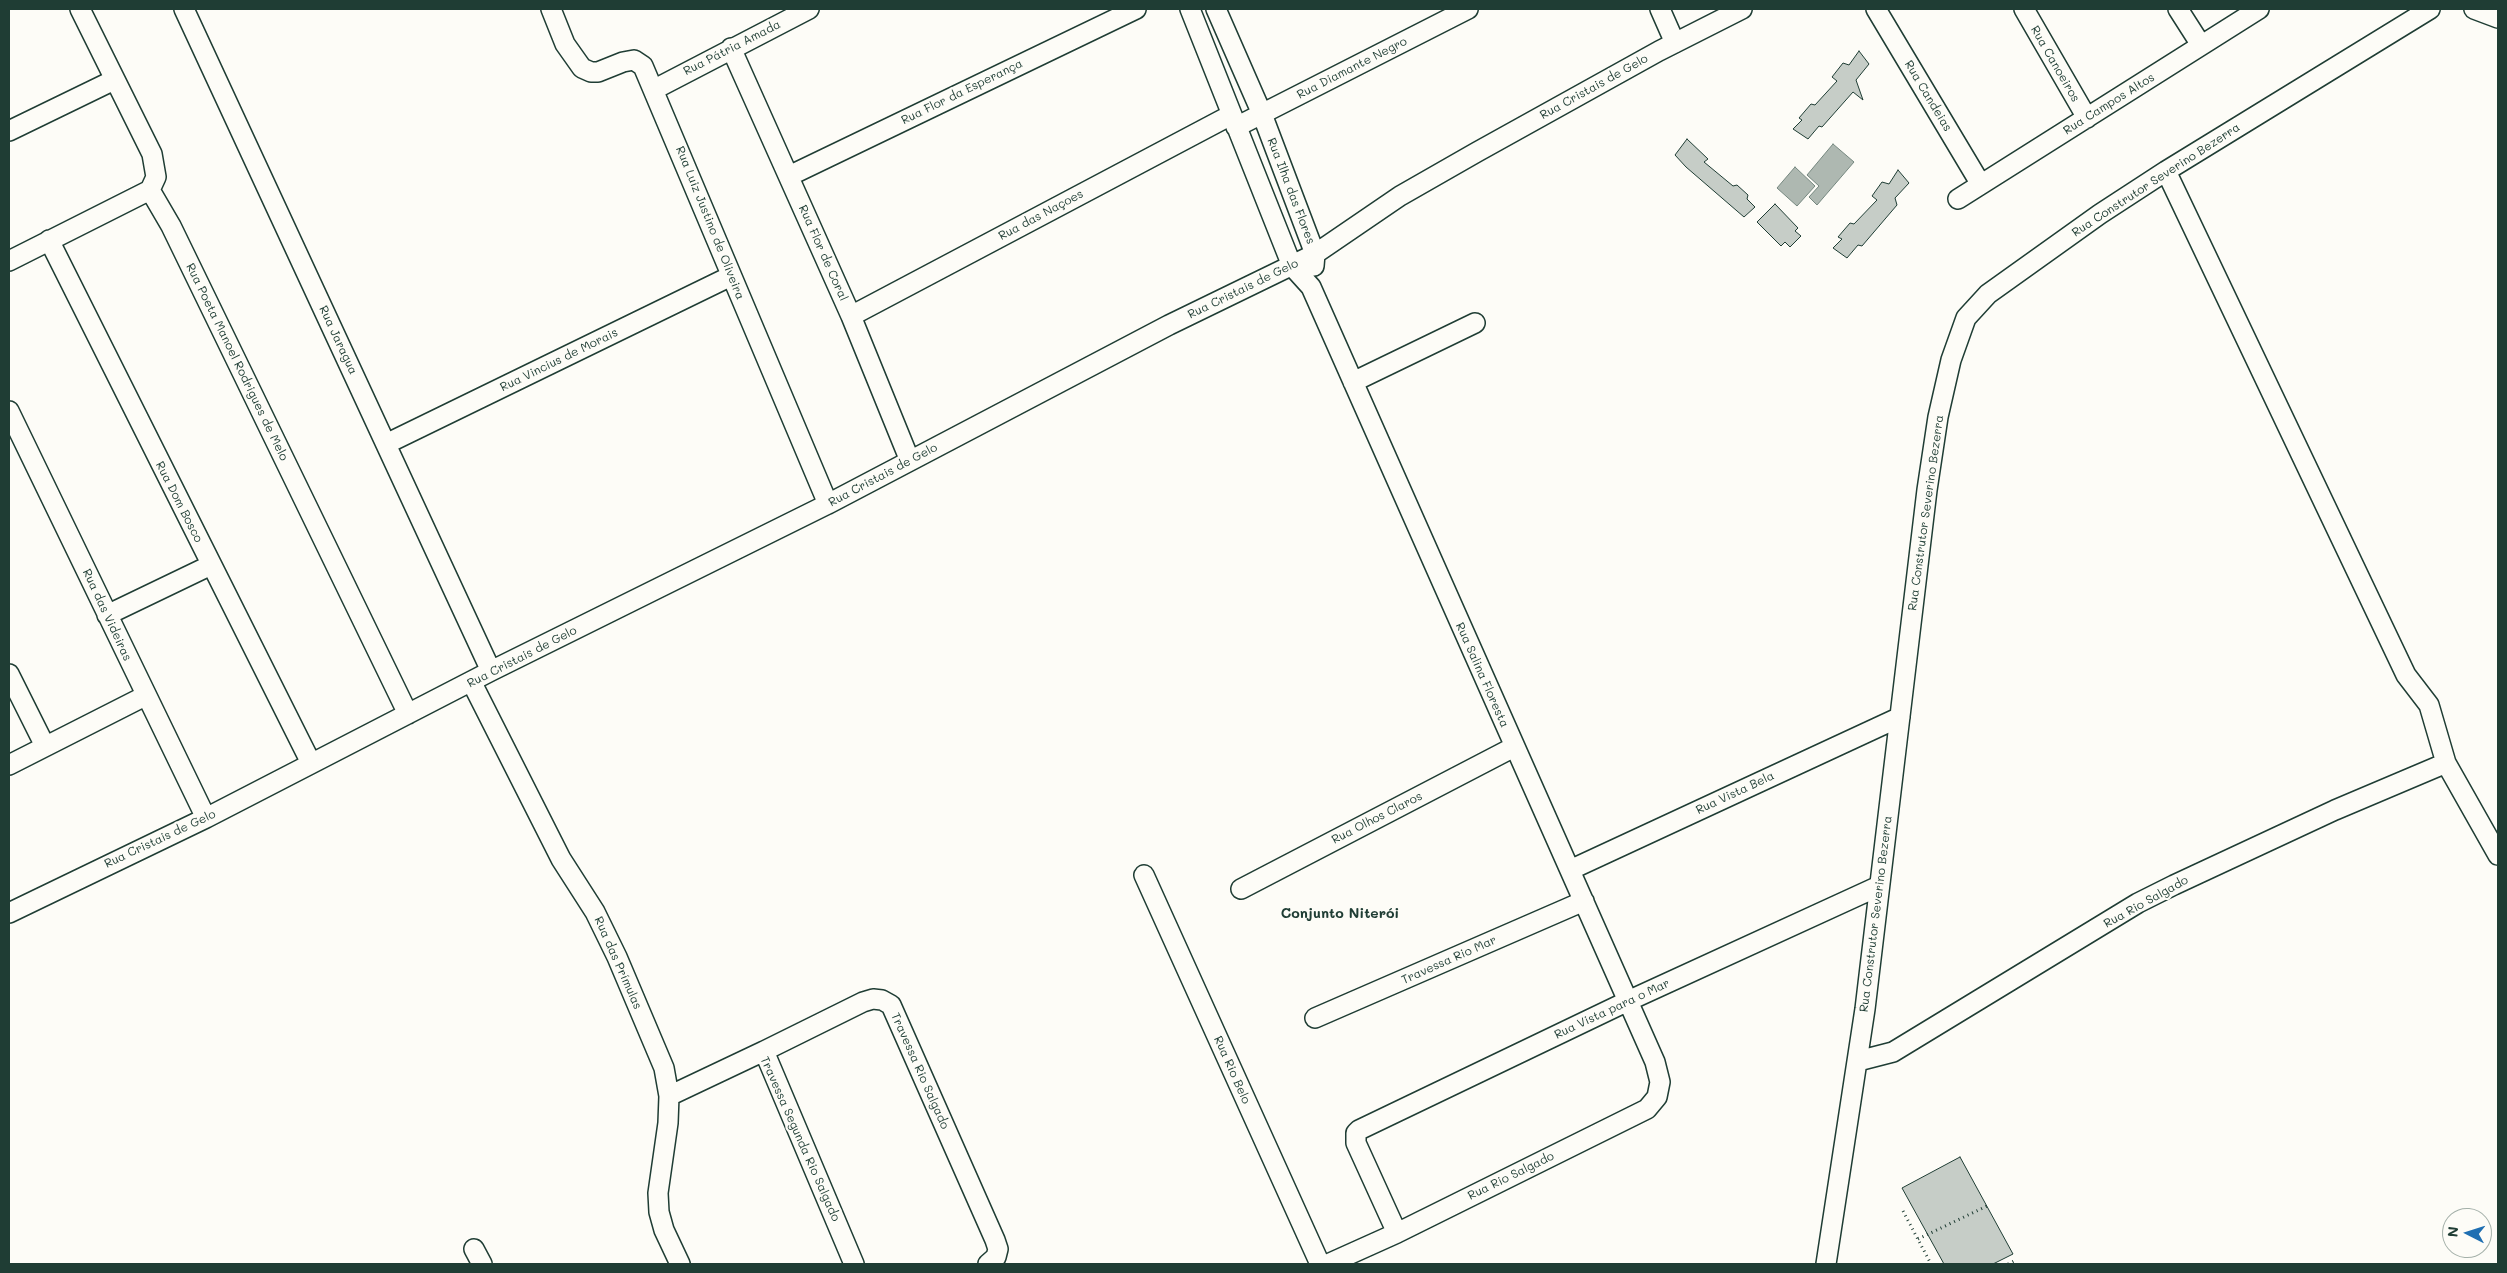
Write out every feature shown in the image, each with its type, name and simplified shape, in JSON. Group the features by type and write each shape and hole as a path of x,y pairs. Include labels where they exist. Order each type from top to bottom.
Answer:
{"street":[{"path":"9,261 150,190 156,177 152,154 80,9"},
{"name":"Rua Jaragua","path":"184,9 491,671"},
{"name":"Rua Luiz Justino de Oliveira","path":"551,9 565,44 582,68 591,72 598,72 623,62 634,60 643,66 654,88 828,504"},
{"name":"Rua Pátria Amada","path":"654,88 809,9"},
{"name":"Rua Flor da Esperança","path":"789,176 1136,9"},
{"path":"1190,9 1292,266 1311,287"},
{"name":"Rua Ilha das Flores","path":"1216,9 1262,114 1315,254 1311,287"},
{"name":"Rua Diamante Negro","path":"1234,121 1262,114 1468,9"},
{"path":"1660,9 1675,43"},
{"name":"Rua Cristais de Gelo","path":"9,912 206,818 311,763 472,683 491,671 828,504 1169,325 1292,266 1315,254 1400,196 1434,176 1675,43 1742,9"},
{"name":"Rua Candeias","path":"1876,9 1980,183"},
{"name":"Rua Canoeiros","path":"2024,9 2087,118"},
{"path":"2178,9 2201,45"},
{"name":"Rua Campos Altos","path":"1958,199 1980,183 2259,9"},
{"name":"Rua Construtor Severino Bezerra","path":"1826,1264 1858,1061 1921,538 1937,426 1951,360 1966,318 1988,294 2100,214 2430,9"},
{"path":"2474,9 2498,18"},
{"name":"Rua Flor de Coral","path":"731,48 851,316 910,461"},
{"path":"9,131 114,80"},
{"name":"Rua das Naçoes","path":"851,316 1234,121"},
{"path":"2166,172 2406,675 2429,706 2446,763 2498,855"},
{"name":"Rua Poeta Manoel Rodrigues de Melo","path":"150,190 175,235 408,714"},
{"name":"Rua Dom Bosco","path":"49,240 311,763"},
{"name":"Rua Vincius de Morais","path":"386,444 732,276"},
{"name":"Rua Salina Floresta","path":"1311,287 1655,1062"},
{"path":"1353,382 1475,323"},
{"name":"Rua das Videiras","path":"9,411 145,696 206,818"},
{"path":"107,615 211,565"},
{"path":"9,674 45,746"},
{"name":"Rua das Prímulas","path":"472,683 561,859 595,912 617,956 664,1068 669,1096 668,1123 658,1193 659,1212 664,1230 680,1264"},
{"path":"9,765 145,696"},
{"name":"Rua Vista Bela","path":"1570,870 1900,716"},
{"name":"Rua Olhos Claros","path":"1241,889 1514,747"},
{"name":"Rua Rio Salgado","path":"1858,1061 1893,1052 2138,903 2335,810 2446,763"},
{"name":"Rua Rio Belo","path":"1144,875 1320,1264"},
{"name":"Rua Vista para o Mar","path":"1397,1233 1356,1143 1356,1133 1359,1130 1628,1000 1879,886"},
{"name":"Travessa Rio Mar","path":"1315,1018 1584,901"},
{"name":"Travessa Rio Salgado","path":"764,1051 863,1002 873,999 882,1000 891,1005 995,1240 998,1249 996,1257 988,1264"},
{"name":"Travessa Segunda Rio Salgado","path":"669,1096 764,1051 854,1264"},
{"name":"Rua Rio Salgado","path":"1328,1264 1397,1233 1647,1109 1657,1097 1660,1082 1655,1062"}],"path":[{"path":"1918,1239 1987,1206"},
{"path":"1903,1210 1931,1264"},
{"path":"2008,1264 2016,1260"}],"shaded area":[{"path":"1833,144 1854,162 1817,205 1809,197 1819,186 1807,175"},
{"path":"1795,167 1815,186 1797,206 1777,188"}],"building":[{"path":"1859,51 1869,64 1856,80 1863,100 1853,92 1822,127 1819,126 1808,139 1793,129 1802,120 1799,118 1811,104 1815,105 1837,81 1832,77 1843,63 1849,65"},
{"path":"1687,139 1708,159 1704,162 1733,186 1737,185 1748,195 1747,199 1755,207 1744,217 1686,167 1675,155"},
{"path":"1898,170 1909,183 1895,198 1897,205 1862,246 1858,245 1847,258 1833,248 1842,239 1838,237 1850,223 1854,224 1877,200 1872,196 1882,182 1889,184"},
{"path":"1775,204 1798,228 1795,231 1801,236 1790,247 1785,242 1781,246 1757,222"},
{"path":"1960,1157 2013,1254 1993,1264 1944,1264 1902,1188"}],"district":[{"name":"Conjunto Niterói","path":"1340,914"}]}
